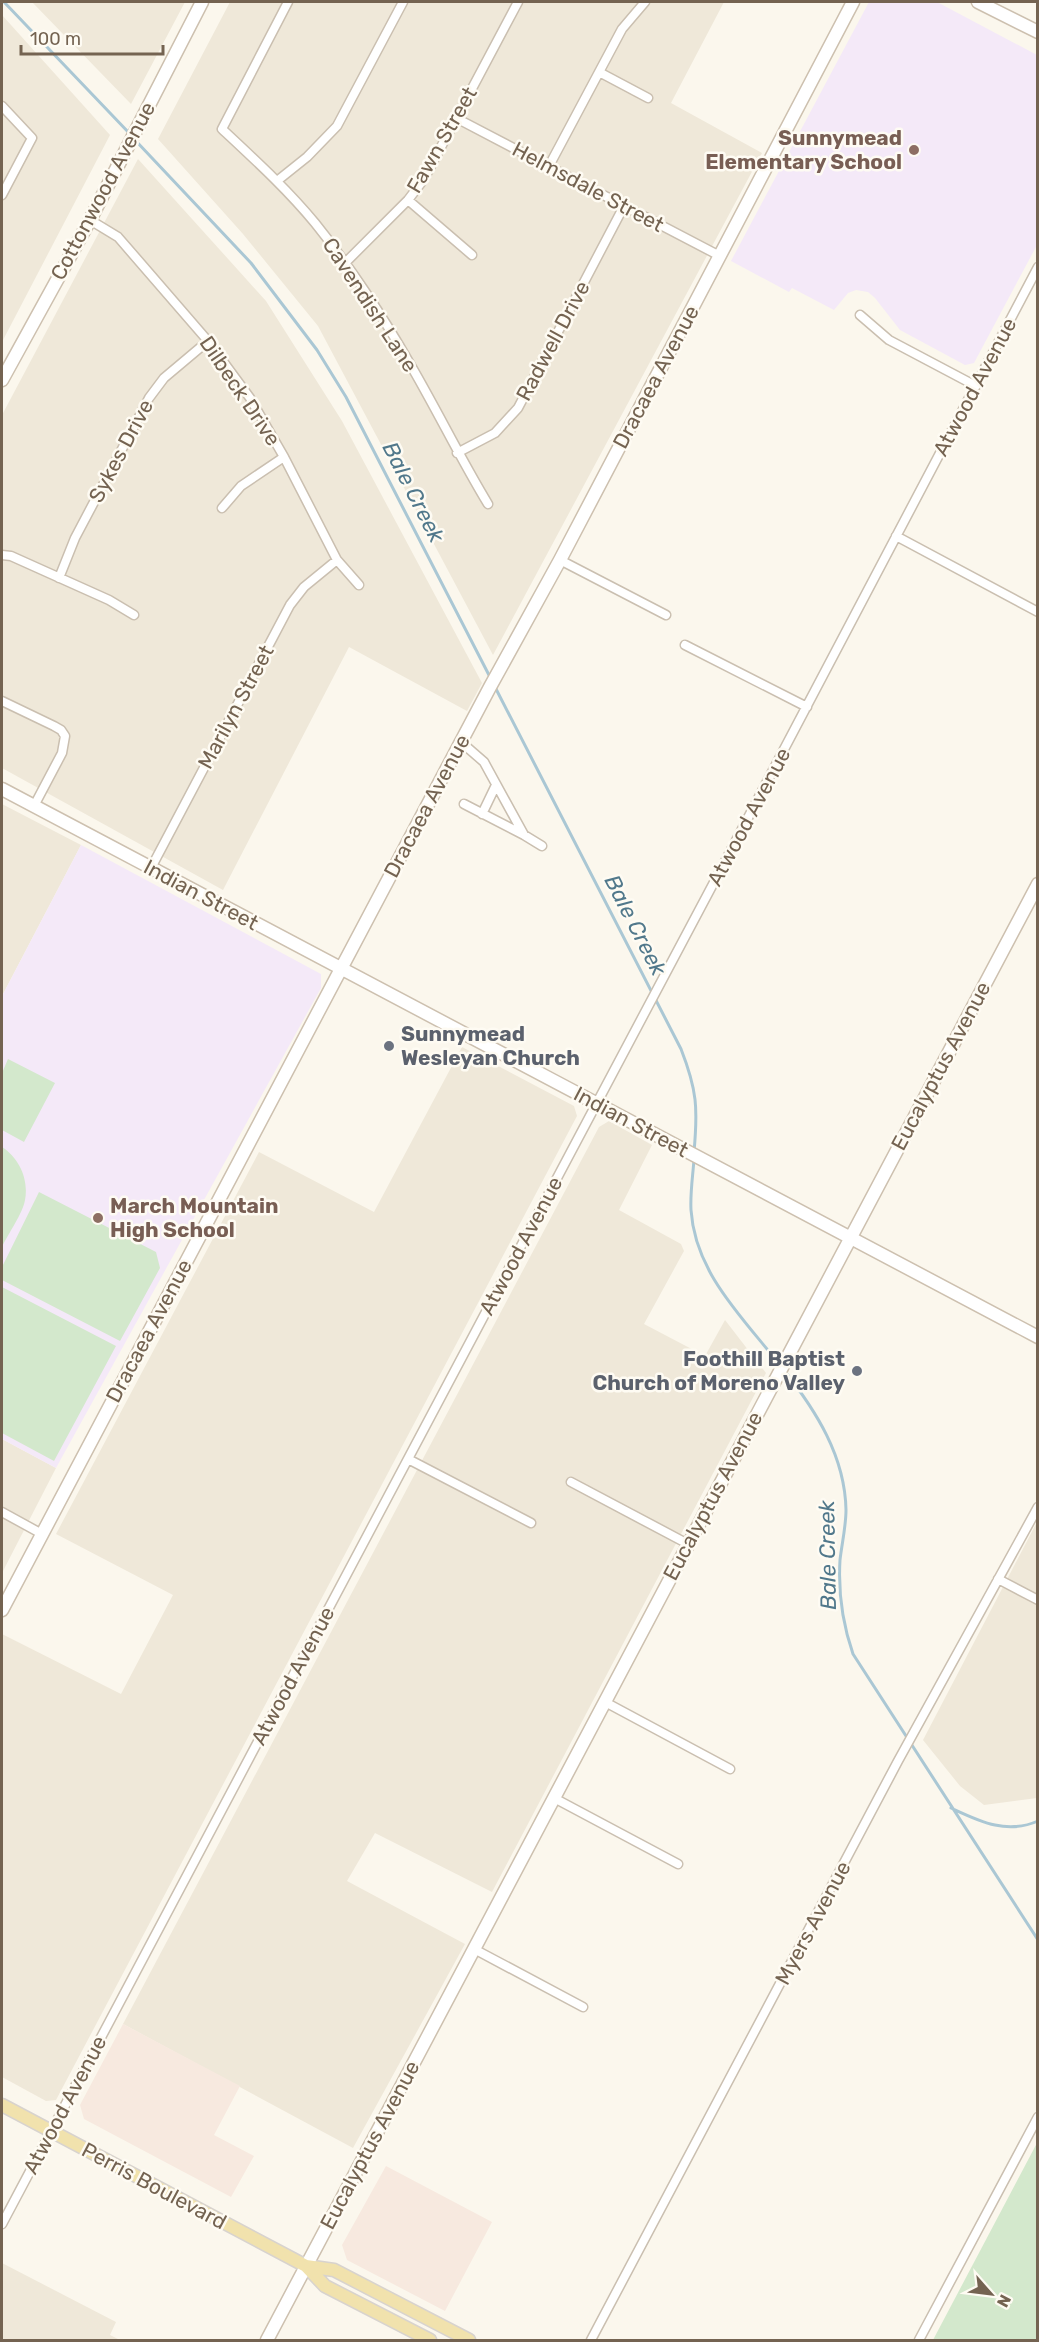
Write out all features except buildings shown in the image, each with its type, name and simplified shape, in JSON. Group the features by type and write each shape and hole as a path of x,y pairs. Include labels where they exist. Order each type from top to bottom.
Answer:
{"main road":[{"name":"Perris Boulevard","path":"2,2105 306,2266 325,2286 430,2340"},
{"name":"Perris Boulevard","path":"306,2266 334,2270 469,2340"}],"street":[{"name":"Cottonwood Avenue","path":"2,380 90,220 202,2"},
{"name":"Cavendish Lane","path":"288,2 222,129 277,181 315,223 345,263 410,363 457,453 488,504"},
{"path":"277,181 307,157 337,126 403,2"},
{"name":"Fawn Street","path":"345,263 408,200 423,178 518,2"},
{"path":"549,166 622,29 645,2"},
{"name":"Dracaea Avenue","path":"2,1610 461,741 560,560 853,2"},
{"path":"978,2 1038,33"},
{"path":"599,72 648,98"},
{"path":"2,106 32,138 2,195"},
{"name":"Helmsdale Street","path":"456,118 720,256"},
{"path":"408,200 472,255"},
{"name":"Radwell Drive","path":"457,453 495,433 518,408 624,206"},
{"name":"Dilbeck Drive","path":"90,220 117,237 208,341 250,398 284,457 337,560 358,585"},
{"name":"Atwood Avenue","path":"2,2224 644,1016 1038,267"},
{"path":"860,315 889,340 976,386"},
{"name":"Sykes Drive","path":"59,578 75,538 149,398 164,378 208,341"},
{"path":"222,508 241,486 284,457"},
{"path":"896,536 1038,612"},
{"path":"2,555 11,556 109,600 134,615"},
{"name":"Marilyn Street","path":"151,868 290,605 304,587 337,560"},
{"path":"560,560 666,615"},
{"path":"685,645 807,707"},
{"path":"2,700 61,730 65,736 62,753 34,806"},
{"path":"461,741 484,762 524,835"},
{"path":"482,813 496,785"},
{"name":"Indian Street","path":"2,789 1038,1337"},
{"path":"464,804 542,846"},
{"name":"Eucalyptus Avenue","path":"267,2340 1038,884"},
{"path":"408,1459 531,1522"},
{"path":"571,1482 688,1544"},
{"name":"Myers Avenue","path":"591,2340 898,1761 1038,1507"},
{"path":"2,1512 42,1534"},
{"path":"998,1580 1038,1600"},
{"path":"605,1702 730,1769"},
{"path":"554,1798 678,1864"},
{"path":"474,1949 583,2007"},
{"path":"919,2340 1038,2117"}],"shaded area":[{"path":"32,2 185,2 131,104"},
{"path":"230,2 724,2 671,103 762,153 493,655 318,326 243,234 158,139"},
{"name":"Sunnymead Elementary School","path":"869,2 937,2 1037,55 1037,245 974,363 965,365 900,330 868,292 856,290 848,293 834,310 792,288 789,292 731,261"},
{"path":"2,15 110,135 2,342"},
{"path":"138,159 266,301 342,421 482,683 467,711 349,647 223,890 2,768 2,415"},
{"path":"2,804 81,845 2,996"},
{"name":"March Mountain High School","path":"81,845 321,974 321,988 56,1468 2,1439 2,996"},
{"path":"462,1047 574,1106 577,1116 56,2100 46,2101 2,2077 2,1634 121,1694 173,1595 56,1534 259,1152 374,1212"},
{"path":"609,1121 652,1145 619,1210 681,1244 684,1251 644,1324 705,1356 725,1320 766,1373 492,1892 375,1833 347,1881 465,1944 353,2148 123,2024 599,1127"},
{"path":"2,1439 56,1468 2,1573"},
{"path":"1037,1522 1037,1798 984,1805 960,1786 923,1740"},
{"path":"123,2024 240,2086 214,2135 254,2156 231,2197 84,2119 80,2105"},
{"path":"386,2166 492,2222 445,2311 347,2260 342,2245"},
{"path":"2,2263 116,2322 110,2335 120,2340 2,2340"}],"green space":[{"path":"8,1059 55,1083 24,1142 2,1130 2,1073"},
{"path":"2,1147 18,1163 24,1177 26,1192 21,1211 2,1247"},
{"path":"39,1192 156,1252 160,1268 120,1341 2,1280 2,1267"},
{"path":"2,1287 116,1346 54,1461 2,1433"},
{"path":"1037,2143 1037,2340 933,2340"}],"waterway":[{"name":"Bale Creek","path":"4,2 131,135"},
{"name":"Bale Creek","path":"135,140 251,263 317,350 346,397 491,679"},
{"name":"Bale Creek","path":"495,687 681,1049 695,1099 694,1152"},
{"name":"Bale Creek","path":"694,1159 691,1210 694,1233 701,1254 723,1294 780,1365"},
{"name":"Bale Creek","path":"784,1370 827,1435 840,1471 846,1510 840,1560 840,1596 853,1654 1038,1940"},
{"path":"951,1808 993,1825 1015,1827 1038,1821"}],"place":[{"name":"Sunnymead Elementary School","path":"914,150"},
{"name":"Sunnymead Wesleyan Church","path":"389,1046"},
{"name":"March Mountain High School","path":"98,1218"},
{"name":"Foothill Baptist Church of Moreno Valley","path":"857,1371"}]}
